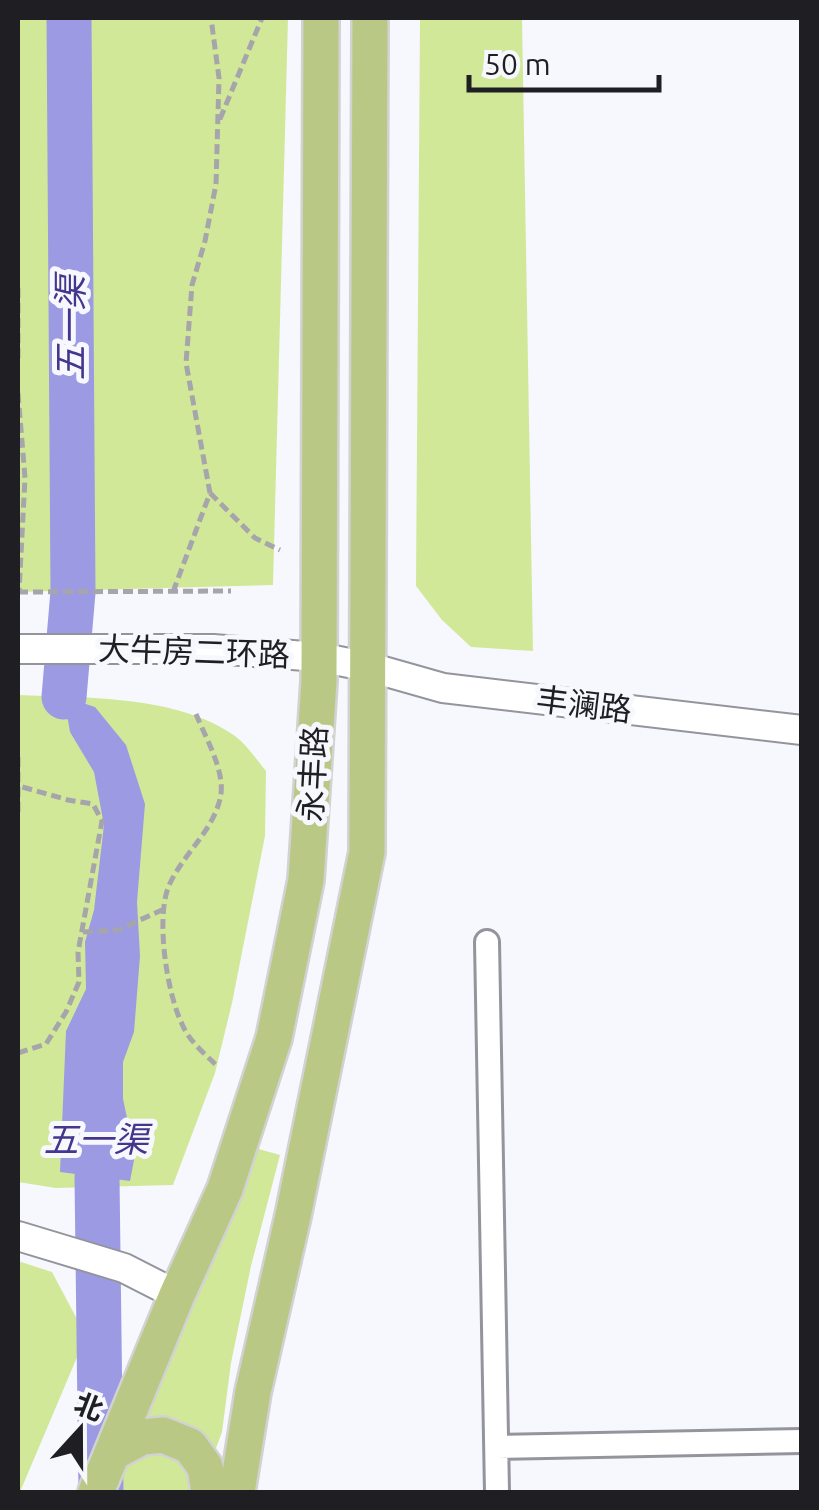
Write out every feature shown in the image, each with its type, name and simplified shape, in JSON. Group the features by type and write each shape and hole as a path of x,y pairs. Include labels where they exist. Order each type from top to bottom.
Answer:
{"main road":[{"name":"永丰路","path":"96,1492 225,1188 274,1038 306,880 319,657 321,18"},
{"name":"永丰路","path":"237,1492 253,1392 367,852 370,18"},
{"path":"112,1453 142,1437 164,1435 190,1446 205,1467 209,1492"}],"street":[{"name":"大牛房二环路","path":"18,649 214,648 319,657 369,666"},
{"name":"丰澜路","path":"369,666 443,688 802,730"},
{"path":"487,942 497,1492"},
{"path":"18,1236 124,1268 177,1295"},
{"path":"496,1447 802,1440"}],"path":[{"path":"174,592 210,493 186,363 192,286 206,242 216,184 218,78 211,18"},
{"path":"217,126 262,18"},
{"path":"18,288 18,360"},
{"path":"18,393 25,478 18,592 230,591"},
{"path":"210,493 255,538 280,550"},
{"path":"196,714 215,760 222,791 206,830 168,888 163,937 177,1010 193,1042 216,1066"},
{"path":"18,757 18,812"},
{"path":"18,1054 46,1044 79,982 78,952 102,821 93,804 19,786"},
{"path":"82,932 118,930 164,909"}],"green space":[{"path":"18,18 288,18 273,585 18,592"},
{"path":"420,18 522,18 533,651 471,647 442,620 416,586"},
{"path":"18,695 131,701 186,713 235,736 266,771 265,836 232,1003 215,1073 173,1185 56,1188 18,1182"},
{"path":"255,1148 280,1155 251,1266 231,1363 222,1432 200,1492 114,1492 235,1202"},
{"path":"18,1261 52,1272 86,1336 20,1492"}],"water":[{"name":"五一渠","path":"64,697 95,707 126,745 145,804 137,902 140,956 134,1032 123,1062 123,1099 135,1155 130,1181 60,1172 66,1031 86,989 85,942 94,910 104,825 94,772 70,732"}],"waterway":[{"name":"五一渠","path":"64,697 73,592 69,18"},
{"name":"五一渠","path":"97,1177 101,1492"}]}
